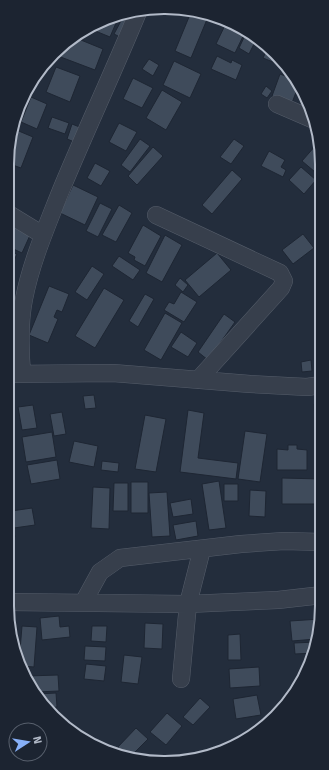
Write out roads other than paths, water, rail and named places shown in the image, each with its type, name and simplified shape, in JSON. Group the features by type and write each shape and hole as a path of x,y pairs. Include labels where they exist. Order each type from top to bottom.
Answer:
{"street":[{"path":"136,17 43,235 24,298 14,374 113,373 307,387 315,386"},
{"path":"278,104 307,117"},
{"path":"156,215 280,273 284,281 281,288 198,380"},
{"path":"14,216 43,235"},
{"path":"83,603 100,572 120,558 284,542 315,542"},
{"path":"180,679 188,604 202,549"},
{"path":"14,602 188,604 278,600 315,596"}]}
